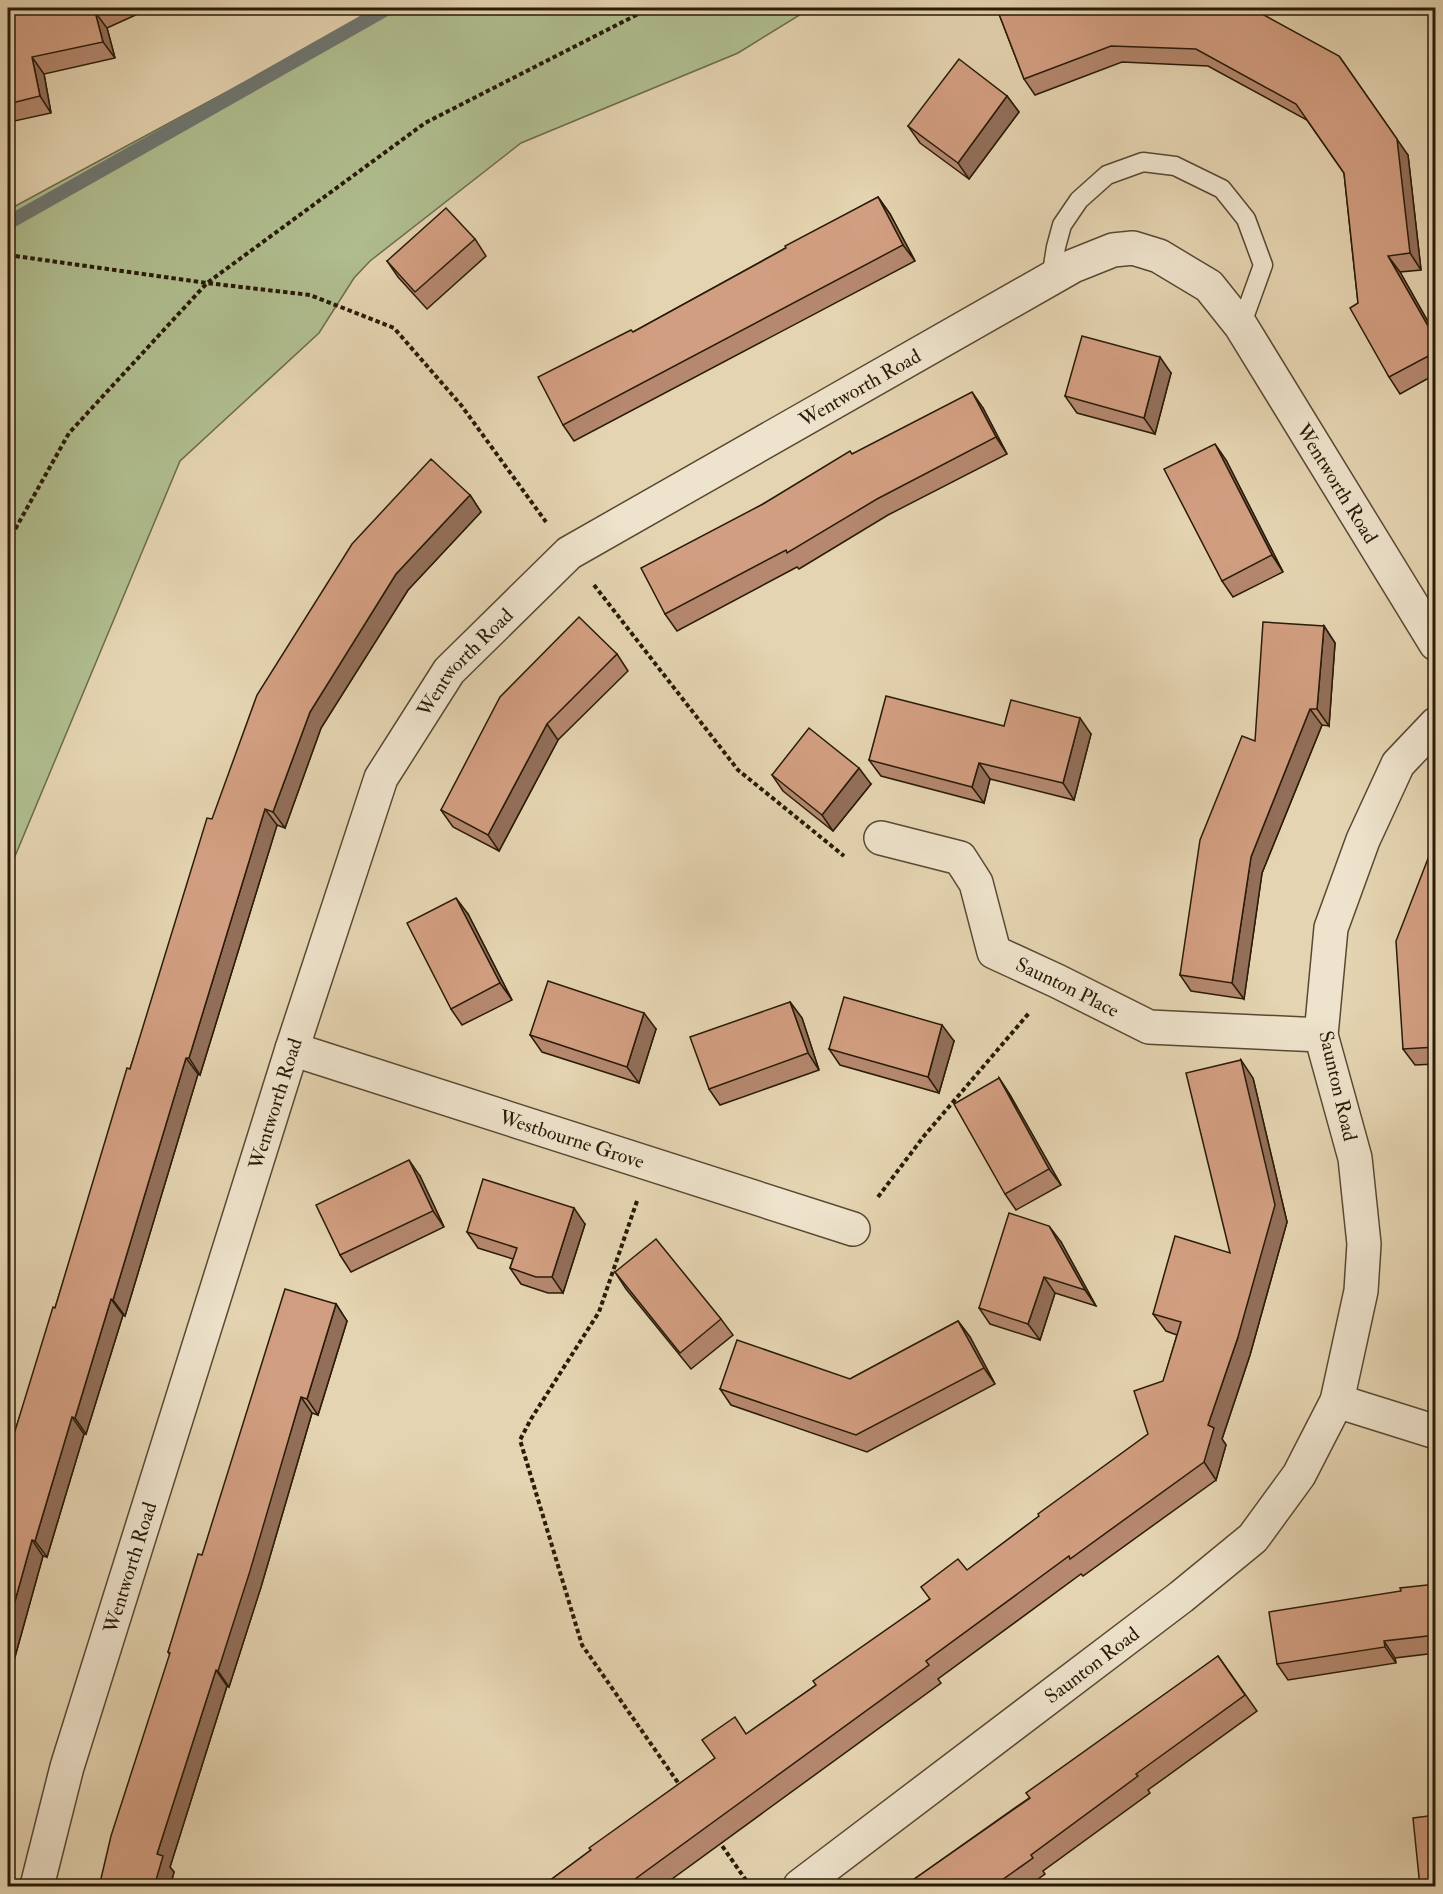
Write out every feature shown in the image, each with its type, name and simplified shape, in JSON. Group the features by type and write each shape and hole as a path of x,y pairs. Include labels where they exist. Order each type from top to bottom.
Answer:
{"street":[{"name":"Wentworth Road","path":"37,1887 70,1755 292,1049 381,778 449,671 569,553 1072,266 1113,250 1133,248 1160,256 1209,286 1242,326 1436,645"},
{"name":"Saunton Road","path":"800,1887 1172,1604 1253,1538 1299,1474 1338,1401 1360,1291 1364,1244 1355,1158 1321,1035 1331,928 1364,840 1398,764 1436,724"},
{"name":"Saunton Place","path":"881,838 960,858 976,883 994,952 1149,1027 1321,1035"},
{"name":"Westbourne Grove","path":"292,1049 853,1229"},
{"path":"1338,1401 1436,1432"}],"lane":[{"path":"1051,278 1062,225 1078,200 1107,176 1143,162 1175,166 1222,189 1246,219 1263,265 1242,326"}],"path":[{"path":"8,542 69,433 207,283 425,123 650,8"},
{"path":"8,255 207,283"},
{"path":"853,1229 924,1136 1057,981"},
{"path":"650,1164 599,1312 520,1440 582,1645 683,1790"},
{"path":"717,1838 750,1887"}],"green space":[{"path":"382,8 811,8 738,53 521,143 370,261 354,278 319,333 180,461 8,873 8,210"}],"building":[{"path":"8,8 104,8 95,12 103,42 32,57 40,96 8,104"},
{"path":"1016,8 1251,8 1339,56 1397,139 1410,253 1388,256 1436,340 1436,352 1389,377 1350,308 1358,303 1344,173 1296,104 1196,49 1111,46 1024,79 999,14"},
{"path":"959,59 1007,96 958,163 908,126"},
{"path":"878,197 903,245 563,425 538,377 631,330 633,332 786,248 785,246"},
{"path":"446,208 475,239 415,292 387,261"},
{"path":"1082,336 1160,357 1144,418 1065,396"},
{"path":"972,392 996,437 877,499 787,553 786,550 665,614 641,568 763,504 850,451 852,454"},
{"path":"1215,444 1272,555 1222,581 1164,469"},
{"path":"431,459 470,495 396,574 310,712 273,812 265,809 189,1058 186,1058 113,1300 111,1299 75,1418 72,1417 35,1541 32,1540 8,1626 8,1449 53,1307 55,1308 127,1068 130,1069 207,818 212,819 257,695 352,544"},
{"path":"579,617 617,654 547,724 488,835 441,810 500,697"},
{"path":"1263,622 1324,626 1317,709 1310,709 1251,857 1232,983 1180,975 1200,840 1242,736 1255,741"},
{"path":"886,696 1004,726 1011,700 1080,718 1063,783 979,763 972,787 869,760"},
{"path":"809,728 859,768 822,815 772,775"},
{"path":"1436,838 1436,1047 1403,1049 1396,941"},
{"path":"456,898 500,983 451,1009 407,923"},
{"path":"548,981 644,1013 627,1067 530,1035"},
{"path":"844,997 942,1025 928,1077 829,1049"},
{"path":"790,1002 808,1053 709,1089 690,1037"},
{"path":"1241,1060 1275,1205 1238,1337 1208,1425 1214,1428 1204,1462 1070,1559 1069,1556 926,1661 929,1665 624,1887 541,1887 591,1850 589,1848 715,1758 702,1740 735,1717 746,1734 816,1685 813,1681 930,1599 921,1587 958,1559 967,1570 1039,1516 1038,1514 1148,1434 1134,1391 1163,1381 1181,1322 1153,1314 1175,1236 1230,1253 1186,1073"},
{"path":"999,1078 1049,1169 1005,1194 954,1104"},
{"path":"409,1160 433,1211 340,1255 316,1205"},
{"path":"483,1179 574,1208 552,1277 536,1277 510,1268 517,1248 467,1232"},
{"path":"1009,1213 1049,1226 1085,1290 1044,1277 1028,1324 979,1308"},
{"path":"656,1239 721,1319 680,1353 615,1272"},
{"path":"285,1289 336,1304 307,1399 301,1397 250,1571 157,1854 163,1856 154,1887 99,1887 111,1836 170,1653 168,1652 198,1554 202,1555"},
{"path":"958,1321 984,1368 856,1435 720,1389 737,1340 850,1379"},
{"path":"1436,1584 1436,1635 1384,1641 1385,1647 1277,1664 1269,1612 1401,1591 1400,1588"},
{"path":"1218,1656 1245,1695 1136,1774 1138,1776 1031,1855 1033,1858 992,1887 903,1887 1030,1798 1026,1793"},
{"path":"1436,1815 1436,1887 1420,1887 1413,1818"}],"waterway":[{"path":"8,223 388,8"}]}
